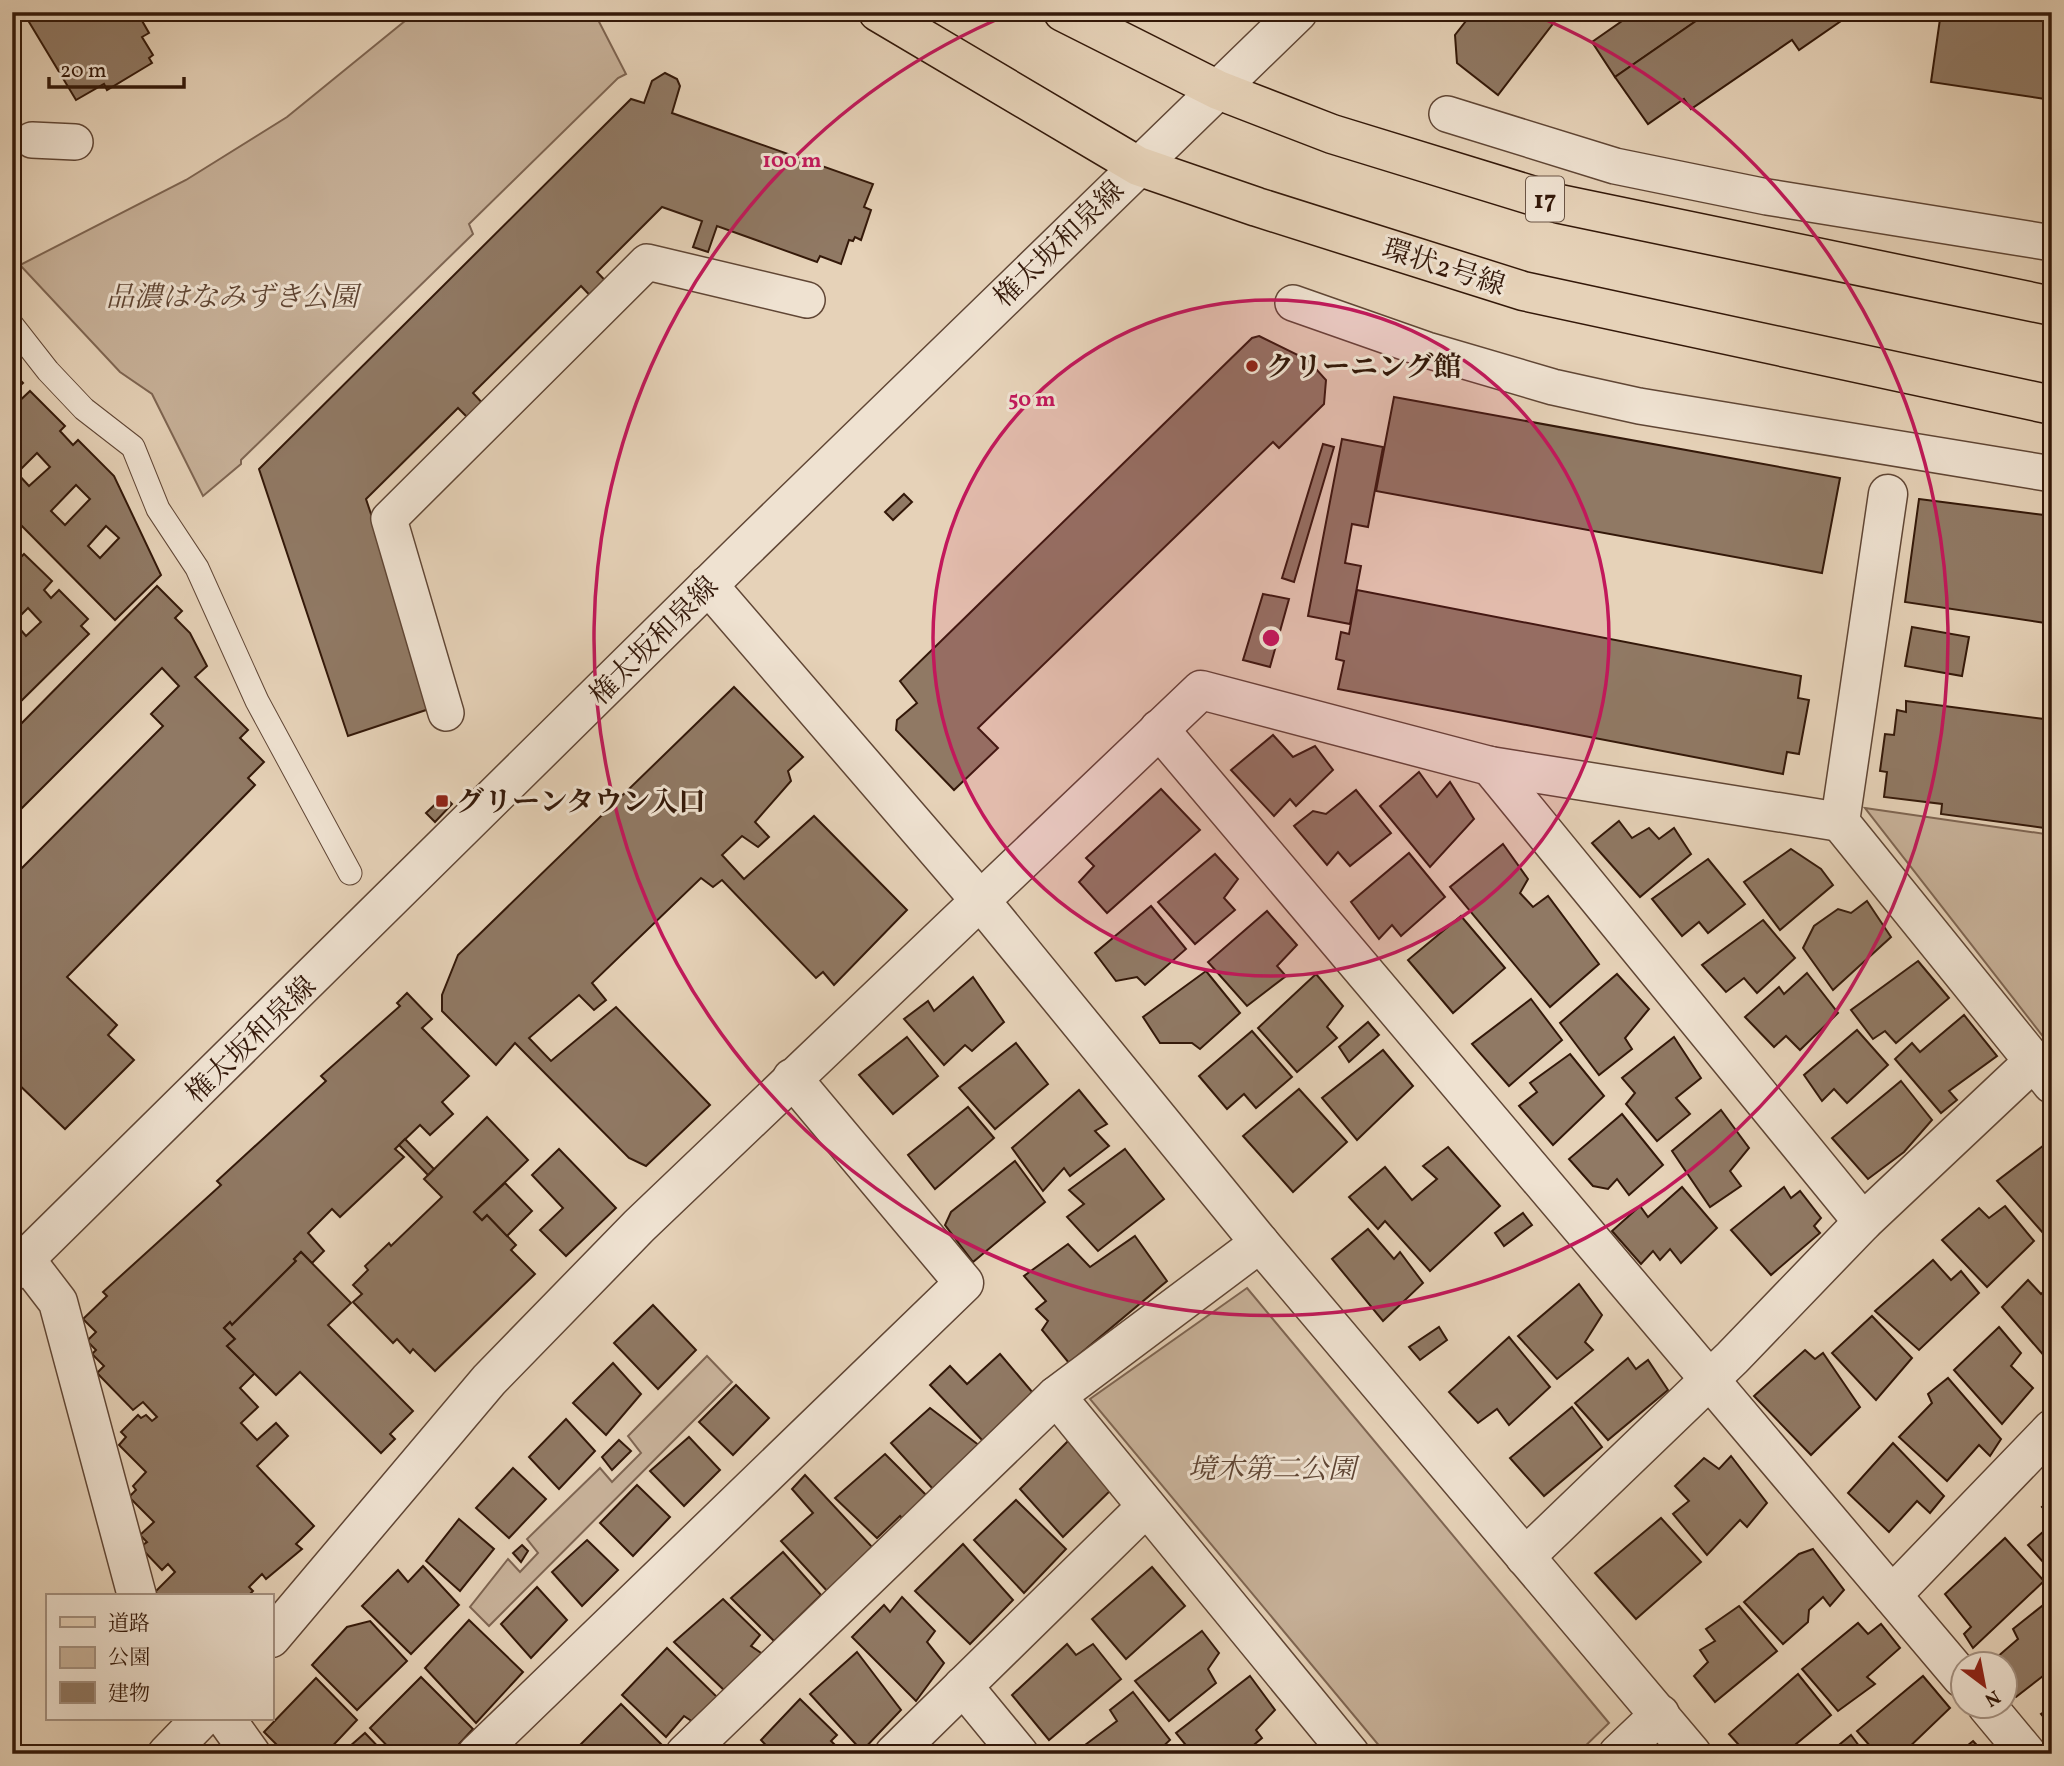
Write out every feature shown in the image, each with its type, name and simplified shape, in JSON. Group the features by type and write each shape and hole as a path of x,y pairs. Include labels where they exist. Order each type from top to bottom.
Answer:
{"main road":[{"name":"環状2号線","path":"878,12 1138,166 1523,291 2052,405"},
{"name":"17","path":"1063,12 1218,90 1332,134 1560,204 2052,306"}],"street":[{"name":"権太坂和泉線","path":"18,1266 708,585 1298,12"},
{"path":"1447,114 1615,166 1767,197 2052,243"},
{"path":"32,140 75,142"},
{"path":"446,713 389,519 647,262 807,300"},
{"path":"1293,303 1427,350 1553,387 1639,407 2052,474"},
{"path":"1840,822 1888,494"},
{"path":"708,585 979,900 1260,1243 1692,1754"},
{"path":"273,1636 489,1380 639,1226 1201,690 1490,766 1840,822 2043,1073 1863,1222 1710,1380 1525,1557"},
{"path":"1159,729 1948,1661"},
{"path":"1490,766 1863,1222"},
{"path":"477,1754 964,1283 792,1078"},
{"path":"685,1754 1056,1396 1260,1243"},
{"path":"18,1266 58,1302 136,1594"},
{"path":"1056,1396 1350,1754"},
{"path":"1892,1595 2052,1429"},
{"path":"894,1754 1146,1507"},
{"path":"963,1686 1019,1754"},
{"path":"1618,1754 1660,1714"},
{"path":"167,1754 200,1720"},
{"path":"227,1720 251,1754"},
{"path":"1999,1720 2027,1754"}],"lane":[{"path":"12,325 48,371 84,409 133,447 158,509 197,568 257,701 350,873"}],"green space":[{"name":"品濃はなみずき公園","path":"416,12 594,12 626,74 618,78 469,224 473,234 241,460 241,464 203,496 152,394 120,372 20,265 186,180 287,117"},
{"path":"1865,808 2052,835 2052,1048"},
{"name":"境木第二公園","path":"1247,1288 1609,1723 1577,1754 1386,1754 1090,1399"},
{"path":"707,1356 732,1382 489,1626 470,1607 508,1559 520,1572 538,1553 527,1539 600,1468 612,1482 641,1453 628,1436"}],"building":[{"path":"23,12 137,12 149,33 142,37 153,55 149,58 152,63 107,90 104,84 76,100"},
{"path":"1473,12 1562,12 1498,95 1457,63 1455,35"},
{"path":"1635,12 1709,12 1615,77 1592,42"},
{"path":"1709,12 1854,12 1799,50 1792,40 1691,109 1684,99 1648,124 1615,77"},
{"path":"1941,12 2052,12 2052,100 1931,82"},
{"path":"665,73 677,79 680,86 672,113 873,184 864,207 871,210 861,240 855,237 853,241 849,240 841,264 820,256 817,262 717,226 708,252 693,247 702,221 662,207 597,272 617,293 602,308 581,286 473,393 498,420 484,434 458,408 366,499 435,707 348,736 259,469 631,99 644,103 652,81"},
{"path":"1259,336 1308,360 1326,380 1324,404 1279,448 1273,442 978,728 998,748 954,790 896,730 897,720 917,703 900,681 1252,338"},
{"path":"12,372 23,383 12,393"},
{"path":"30,391 65,426 60,431 73,445 78,440 114,476 161,575 115,620 12,516 12,408","holes":["37,453 50,467 29,486 17,473","76,485 90,499 65,525 51,511","106,526 119,538 100,558 88,546"]},
{"path":"1394,397 1840,478 1822,573 1376,491"},
{"path":"1342,439 1383,447 1368,527 1352,524 1345,563 1361,566 1350,624 1308,616"},
{"path":"1323,444 1334,447 1294,582 1282,578"},
{"path":"904,494 912,502 893,520 885,512"},
{"path":"1919,499 2052,516 2052,624 1905,602"},
{"path":"24,554 52,581 44,590 51,598 59,590 88,619 81,626 89,634 12,710 12,558 16,562","holes":["28,608 41,622 26,636 14,622"]},
{"path":"157,586 182,611 175,618 190,633 207,666 195,677 248,730 240,738 264,762 248,778 255,785 67,977 117,1025 108,1035 134,1060 65,1129 12,1078 12,878 163,726 151,714 179,686 162,668 12,818 12,733"},
{"path":"1357,590 1801,676 1798,698 1809,700 1799,754 1787,752 1783,774 1338,689 1344,661 1336,659 1341,632 1349,634"},
{"path":"1263,594 1289,599 1270,667 1243,660"},
{"path":"1912,627 1969,637 1962,676 1905,666"},
{"path":"734,687 803,757 788,771 791,781 755,822 769,837 758,847 742,836 722,855 744,879 814,816 907,910 834,985 823,972 816,978 722,880 713,887 701,878 592,983 606,1000 594,1010 579,995 529,1038 551,1061 616,1007 710,1105 646,1166 629,1158 515,1043 496,1065 442,1011 442,995 458,955"},
{"path":"1906,701 2052,720 2052,829 1941,814 1942,804 1884,797 1887,772 1880,771 1885,734 1894,735 1897,710 1906,712"},
{"path":"1273,735 1293,757 1315,746 1333,770 1296,806 1290,799 1274,816 1231,770"},
{"path":"1419,772 1437,797 1450,782 1474,819 1430,867 1380,806"},
{"path":"1161,789 1200,830 1107,913 1079,882 1094,866 1086,858"},
{"path":"1356,790 1391,833 1350,866 1338,852 1327,865 1294,826 1313,811 1326,814"},
{"path":"444,796 452,804 435,822 426,813"},
{"path":"1619,821 1632,838 1649,828 1659,839 1674,828 1691,854 1640,897 1592,843"},
{"path":"1503,844 1528,879 1520,893 1533,907 1548,896 1599,964 1550,1007 1450,887"},
{"path":"1791,849 1821,869 1833,885 1780,930 1744,882"},
{"path":"1409,853 1445,897 1401,936 1392,925 1379,939 1351,902"},
{"path":"1215,854 1238,879 1224,898 1235,910 1195,944 1158,902"},
{"path":"1708,859 1745,904 1708,933 1699,922 1682,936 1652,899"},
{"path":"1867,901 1891,937 1833,990 1803,948 1814,926 1838,909 1851,913"},
{"path":"1151,906 1186,949 1145,985 1137,977 1116,981 1095,953"},
{"path":"1267,911 1297,945 1277,966 1286,976 1247,1006 1208,962"},
{"path":"1461,916 1505,968 1453,1013 1408,960"},
{"path":"1763,920 1795,958 1757,993 1744,978 1726,992 1702,965"},
{"path":"1918,961 1949,998 1896,1043 1885,1031 1873,1039 1851,1010"},
{"path":"1206,971 1240,1013 1200,1049 1192,1043 1160,1043 1143,1017"},
{"path":"1807,973 1838,1013 1800,1050 1786,1036 1774,1047 1745,1017 1779,987 1784,994"},
{"path":"1316,974 1343,1006 1327,1027 1337,1038 1297,1072 1258,1028"},
{"path":"1617,974 1649,1009 1625,1038 1632,1049 1599,1075 1560,1023"},
{"path":"973,977 1004,1022 972,1051 965,1045 944,1065 904,1019 928,1001 934,1011"},
{"path":"407,993 432,1019 422,1028 469,1076 442,1102 453,1114 430,1135 420,1125 395,1149 404,1157 340,1217 332,1209 308,1233 324,1251 312,1263 301,1252 294,1259 296,1261 232,1325 230,1322 224,1328 235,1339 227,1346 255,1373 240,1388 258,1407 241,1423 257,1440 276,1423 288,1436 257,1466 314,1526 296,1544 302,1549 266,1579 262,1574 249,1587 253,1591 250,1594 157,1594 155,1592 175,1572 168,1564 162,1570 140,1547 147,1542 140,1535 154,1522 129,1497 136,1490 133,1486 146,1472 119,1445 126,1437 121,1432 138,1415 141,1418 146,1415 152,1421 157,1417 143,1402 133,1410 97,1373 104,1366 92,1354 96,1350 87,1341 96,1332 83,1319 107,1296 103,1292 221,1185 217,1181 326,1081 321,1076 400,1006 397,1003"},
{"path":"1531,999 1562,1040 1509,1086 1472,1044"},
{"path":"1964,1015 1997,1056 1949,1091 1957,1100 1941,1113 1895,1059 1912,1043 1920,1052"},
{"path":"1368,1022 1379,1035 1349,1062 1339,1047"},
{"path":"1857,1030 1888,1065 1847,1103 1834,1089 1822,1101 1804,1075"},
{"path":"1252,1031 1292,1077 1256,1108 1244,1094 1227,1109 1199,1076"},
{"path":"907,1037 938,1076 893,1114 859,1075"},
{"path":"1674,1037 1701,1078 1676,1098 1690,1114 1657,1141 1626,1104 1635,1093 1622,1078"},
{"path":"1016,1043 1048,1084 995,1129 959,1088"},
{"path":"1383,1050 1413,1086 1357,1140 1322,1098"},
{"path":"1570,1054 1604,1096 1553,1145 1519,1106 1537,1092 1530,1083"},
{"path":"1901,1081 1932,1120 1904,1152 1868,1179 1832,1138"},
{"path":"1299,1089 1347,1142 1293,1192 1243,1136"},
{"path":"1079,1090 1107,1124 1095,1131 1109,1146 1070,1176 1064,1168 1043,1191 1012,1148"},
{"path":"968,1107 994,1138 935,1189 908,1155"},
{"path":"1721,1110 1749,1148 1730,1171 1741,1186 1710,1207 1672,1151"},
{"path":"1622,1114 1663,1165 1629,1195 1617,1179 1608,1189 1593,1186 1569,1159"},
{"path":"487,1117 528,1160 474,1212 482,1220 487,1215 516,1245 511,1250 535,1274 435,1371 413,1349 410,1353 397,1339 393,1343 353,1302 362,1294 353,1285 368,1270 365,1266 389,1243 391,1246 442,1197 424,1179"},
{"path":"405,1139 434,1169 428,1175 399,1145"},
{"path":"2052,1139 2052,1227 2044,1234 1997,1181"},
{"path":"1448,1147 1500,1206 1430,1271 1385,1221 1378,1229 1349,1197 1385,1167 1412,1200 1437,1179 1423,1166"},
{"path":"559,1149 616,1208 566,1256 540,1230 563,1208 532,1175"},
{"path":"1125,1149 1164,1199 1098,1251 1067,1217 1084,1204 1069,1190"},
{"path":"1015,1161 1045,1202 973,1262 945,1225 951,1212"},
{"path":"505,1183 532,1211 507,1236 487,1215 482,1220 474,1212"},
{"path":"1682,1187 1717,1228 1681,1263 1670,1249 1660,1260 1653,1251 1641,1264 1612,1231 1640,1206 1648,1217"},
{"path":"1784,1187 1791,1198 1800,1191 1821,1218 1814,1226 1820,1233 1771,1275 1731,1230"},
{"path":"2005,1206 2034,1241 1987,1287 1942,1240 1979,1208 1989,1218"},
{"path":"1523,1213 1532,1225 1504,1246 1495,1233"},
{"path":"1368,1229 1394,1259 1400,1252 1423,1283 1383,1321 1332,1259"},
{"path":"1135,1236 1167,1281 1069,1363 1042,1330 1048,1321 1036,1309 1046,1301 1024,1276 1068,1244 1090,1267"},
{"path":"301,1252 351,1303 328,1325 413,1411 390,1434 395,1439 381,1453 300,1372 276,1395 227,1346 235,1339 224,1328 230,1322 232,1325 296,1261 294,1259"},
{"path":"1933,1260 1951,1280 1961,1271 1979,1293 1919,1350 1875,1311"},
{"path":"2028,1280 2041,1294 2052,1284 2052,1365 2002,1307"},
{"path":"1579,1284 1602,1315 1585,1342 1593,1350 1557,1379 1518,1336"},
{"path":"653,1305 696,1350 658,1389 614,1343"},
{"path":"1872,1316 1912,1358 1876,1400 1832,1353"},
{"path":"1439,1327 1447,1340 1420,1360 1409,1347"},
{"path":"1999,1327 2021,1353 2011,1366 2033,1388 2002,1424 1954,1370"},
{"path":"1509,1337 1550,1387 1509,1425 1497,1409 1478,1423 1449,1392"},
{"path":"1805,1350 1815,1359 1823,1353 1860,1407 1811,1455 1754,1396"},
{"path":"1000,1354 1033,1393 983,1441 930,1385 950,1366 967,1384"},
{"path":"1628,1358 1636,1369 1648,1360 1668,1390 1608,1440 1575,1403"},
{"path":"613,1363 641,1394 606,1435 573,1403"},
{"path":"1948,1378 2001,1439 1990,1456 1979,1445 1947,1481 1899,1437 1932,1403 1928,1394"},
{"path":"736,1385 769,1418 733,1455 699,1422"},
{"path":"1572,1407 1602,1447 1544,1496 1510,1458"},
{"path":"930,1408 980,1446 933,1489 891,1443"},
{"path":"566,1419 595,1451 559,1489 529,1457"},
{"path":"689,1437 720,1470 684,1506 650,1471"},
{"path":"1071,1438 1115,1486 1063,1537 1020,1489"},
{"path":"619,1440 631,1451 612,1470 602,1457"},
{"path":"1893,1443 1944,1496 1930,1513 1917,1501 1889,1532 1848,1493"},
{"path":"885,1454 926,1495 907,1524 900,1516 877,1538 835,1498"},
{"path":"1731,1456 1767,1503 1747,1527 1740,1520 1707,1555 1673,1514 1689,1501 1675,1486 1704,1458 1719,1469"},
{"path":"513,1468 546,1499 509,1538 476,1508"},
{"path":"805,1475 872,1547 829,1593 781,1541 813,1513 792,1489"},
{"path":"637,1485 670,1517 633,1556 600,1523"},
{"path":"1016,1500 1066,1549 1024,1593 974,1540"},
{"path":"2052,1500 2052,1518 2042,1507"},
{"path":"1661,1518 1701,1562 1636,1619 1595,1573"},
{"path":"459,1519 494,1549 460,1591 426,1561"},
{"path":"2052,1524 2052,1572 2028,1545"},
{"path":"2005,1538 2044,1581 1973,1648 1964,1634 1971,1627 1945,1594"},
{"path":"587,1540 618,1570 582,1606 552,1572"},
{"path":"963,1544 1013,1600 970,1644 915,1591"},
{"path":"522,1545 528,1551 521,1562 513,1553"},
{"path":"1813,1549 1844,1590 1830,1606 1823,1597 1809,1610 1808,1622 1783,1644 1744,1602 1799,1554"},
{"path":"783,1552 821,1595 774,1641 731,1598"},
{"path":"423,1566 459,1605 411,1654 362,1606 398,1570 408,1582"},
{"path":"1152,1567 1185,1606 1126,1659 1092,1619"},
{"path":"537,1587 567,1620 531,1658 501,1624"},
{"path":"902,1597 935,1631 927,1642 944,1663 916,1701 852,1637 884,1605 890,1612"},
{"path":"2052,1598 2052,1669 2018,1695 2018,1650 2005,1650 2018,1639 2013,1629"},
{"path":"723,1599 760,1635 751,1646 764,1655 726,1692 674,1642"},
{"path":"1739,1606 1777,1651 1715,1702 1694,1676 1708,1662 1700,1650 1715,1641 1706,1629"},
{"path":"469,1620 523,1672 476,1723 425,1668"},
{"path":"370,1621 407,1661 357,1710 312,1665 347,1627"},
{"path":"1858,1623 1868,1634 1881,1624 1900,1648 1867,1677 1875,1684 1838,1711 1802,1669"},
{"path":"1202,1631 1219,1653 1208,1669 1216,1683 1169,1721 1135,1681"},
{"path":"1067,1644 1076,1655 1093,1644 1121,1679 1049,1740 1012,1695"},
{"path":"667,1648 719,1699 696,1724 684,1716 666,1737 622,1695"},
{"path":"857,1652 901,1710 862,1751 810,1694"},
{"path":"1798,1674 1831,1715 1784,1754 1747,1754 1729,1734"},
{"path":"1250,1676 1275,1710 1256,1730 1262,1738 1243,1754 1193,1754 1176,1733"},
{"path":"1923,1676 1948,1706 1948,1710 1902,1754 1877,1754 1857,1731"},
{"path":"421,1677 473,1729 450,1754 395,1754 370,1728"},
{"path":"316,1678 357,1720 325,1754 286,1754 264,1732"},
{"path":"1133,1692 1170,1740 1155,1754 1073,1754 1117,1721 1110,1710"},
{"path":"800,1699 837,1735 831,1741 844,1754 774,1754 761,1740"},
{"path":"621,1704 661,1744 650,1754 585,1754 578,1747"},
{"path":"2052,1707 2052,1727 2041,1714"},
{"path":"365,1733 385,1754 341,1754"},
{"path":"1851,1735 1865,1754 1828,1754"},
{"path":"1973,1741 1985,1754 1957,1754"}],"place":[{"name":"クリーニング館","path":"1252,366"},
{"name":"グリーンタウン入口","path":"442,801"}]}
